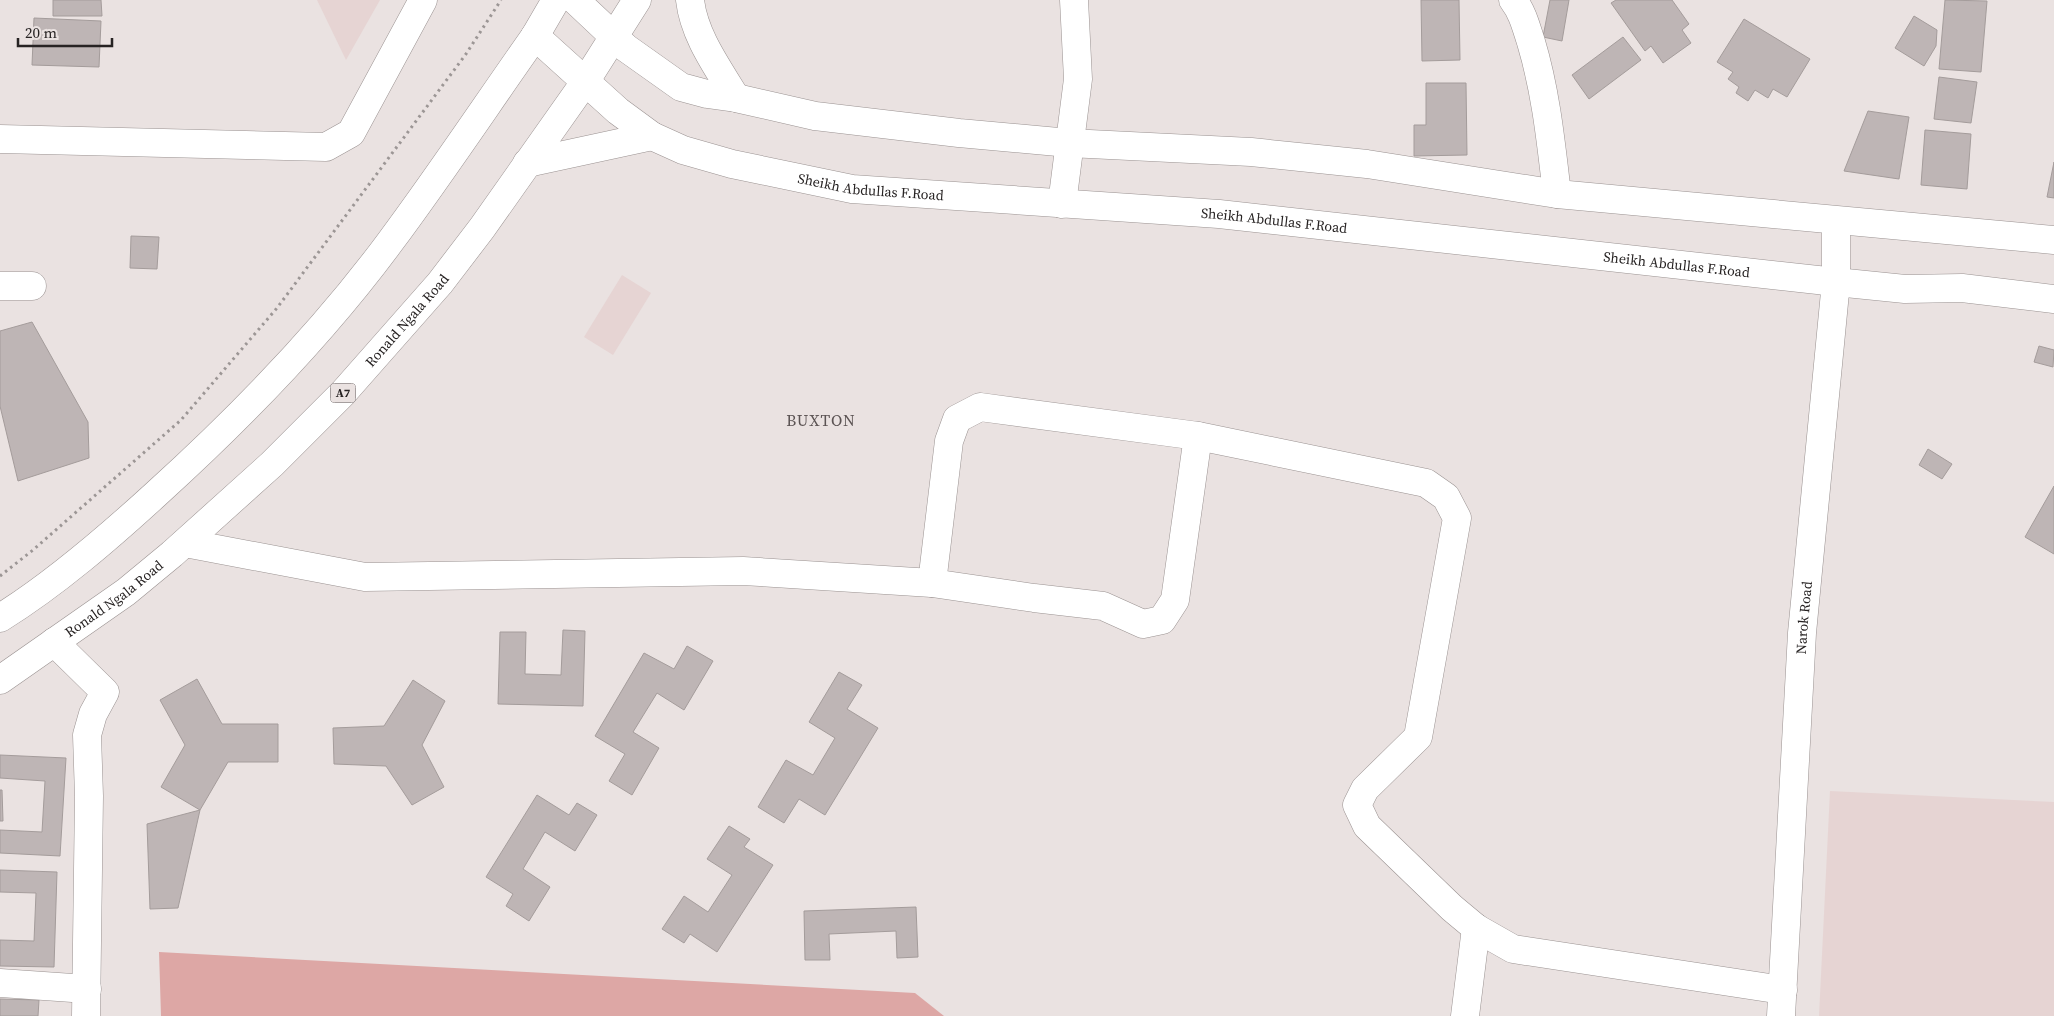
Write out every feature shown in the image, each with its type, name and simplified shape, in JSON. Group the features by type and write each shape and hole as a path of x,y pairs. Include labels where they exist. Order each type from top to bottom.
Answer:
{"main road":[{"path":"0,139 326,147 351,133 423,0"},
{"path":"0,618 58,576 140,508 194,459 268,386 320,328 389,243 535,36 556,0"},
{"path":"575,0 626,48 681,87 815,116 959,133 1069,143 1251,152 1367,164 1557,194 2054,240"},
{"name":"Ronald Ngala Road","path":"0,680 126,592 185,543 304,433 390,341 476,236 585,82 637,0"},
{"path":"690,0 692,16 696,25 736,98"},
{"path":"1062,204 1078,79 1074,0"},
{"path":"1513,0 1521,11 1539,69 1546,107 1557,194"},
{"name":"Sheikh Abdullas F.Road","path":"535,36 618,111 652,136 683,150 716,159 852,189 1219,214 1836,282 1905,289 1962,288 2054,299"},
{"path":"527,163 652,136"},
{"name":"Narok Road","path":"1782,1003 1802,633 1836,282 1836,221"},
{"path":"0,286 32,286"},
{"path":"932,583 949,441 957,419 980,407 1198,436 1426,483 1446,497 1457,518 1418,736 1365,789 1357,805 1367,826 1452,908 1476,928 1513,949 1782,1003"},
{"path":"185,543 365,577 743,571 932,583 1103,606 1143,624 1162,620 1176,600 1198,436"},
{"path":"54,642 106,692 93,714 87,735 89,796 86,1016"},
{"path":"1465,1016 1476,928"},
{"path":"0,983 87,989"}],"path":[{"path":"0,576 33,550 181,420 283,300 466,54 501,0"}],"shaded area":[{"path":"317,0 380,0 346,60"},
{"path":"622,275 651,293 613,355 584,337"},
{"path":"1830,791 2054,802 2054,1016 1819,1016"},
{"path":"159,952 915,993 944,1016 161,1016"}],"building":[{"path":"53,0 101,0 102,16 53,16"},
{"path":"1421,0 1459,0 1460,60 1422,61"},
{"path":"1550,0 1569,0 1562,41 1543,37"},
{"path":"1616,0 1672,0 1689,24 1682,30 1691,43 1663,63 1651,46 1645,51 1611,3"},
{"path":"1945,0 1987,1 1981,72 1939,69"},
{"path":"1914,16 1937,30 1936,46 1924,66 1895,48"},
{"path":"34,18 101,21 99,67 32,65"},
{"path":"1744,19 1810,59 1787,97 1773,89 1768,98 1755,90 1748,101 1736,93 1739,87 1728,79 1733,72 1717,62"},
{"path":"1623,37 1641,60 1589,99 1572,75"},
{"path":"1939,77 1977,82 1971,123 1934,119"},
{"path":"1426,83 1466,83 1467,155 1414,156 1414,125 1426,125"},
{"path":"1868,111 1909,117 1899,179 1844,171"},
{"path":"1925,130 1971,134 1967,189 1921,185"},
{"path":"2054,162 2054,198 2047,197"},
{"path":"131,236 159,237 157,269 130,268"},
{"path":"32,322 88,422 89,458 18,481 0,406 0,331"},
{"path":"2039,346 2054,350 2053,367 2034,362"},
{"path":"1928,449 1952,464 1942,479 1919,465"},
{"path":"2054,486 2054,554 2025,537"},
{"path":"563,630 585,631 583,706 498,704 500,632 526,632 525,674 561,675"},
{"path":"687,646 713,661 684,710 657,693 633,732 659,748 632,795 609,781 625,754 595,736 644,653 674,669"},
{"path":"839,672 862,685 847,709 878,728 825,815 799,799 784,823 758,807 786,760 813,775 835,738 809,722"},
{"path":"197,679 222,724 278,724 278,762 228,762 200,810 161,787 185,745 160,700"},
{"path":"413,680 445,701 422,745 444,787 412,805 386,766 334,764 333,728 384,726"},
{"path":"0,755 66,758 60,856 0,853 0,830 42,832 45,781 0,778"},
{"path":"0,790 2,790 3,821 0,821"},
{"path":"537,795 569,815 577,803 597,815 575,851 545,832 523,869 550,887 529,921 506,906 513,894 486,877"},
{"path":"200,810 178,908 150,909 147,824"},
{"path":"729,826 750,839 744,847 773,865 717,952 690,934 684,943 662,929 684,896 708,912 732,875 707,859"},
{"path":"0,870 57,872 54,967 0,966 0,940 34,941 36,893 0,892"},
{"path":"916,907 918,957 897,958 896,931 829,934 830,960 805,960 804,911"},
{"path":"0,999 39,1000 38,1016 0,1016"}],"district":[{"name":"BUXTON","path":"821,420"}]}
